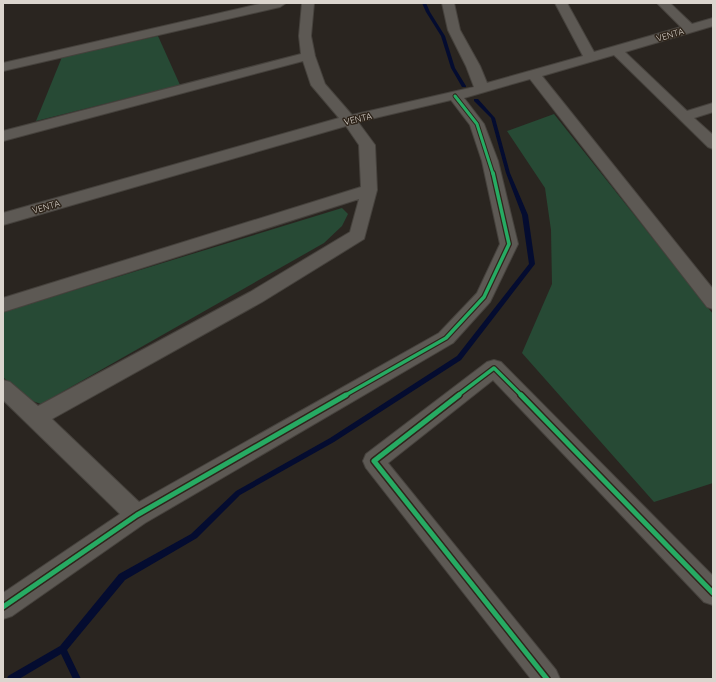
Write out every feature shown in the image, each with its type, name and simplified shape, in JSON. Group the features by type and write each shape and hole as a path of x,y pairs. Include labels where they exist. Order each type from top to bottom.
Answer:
{"street":[{"path":"3,67 280,3"},
{"path":"36,417 256,297 358,235 369,190 367,145 349,120 318,85 308,56 305,36 308,3"},
{"path":"448,3 454,30 473,66 482,90"},
{"path":"561,3 591,58"},
{"path":"663,3 690,29"},
{"name":"VENTA","path":"3,219 349,120 482,90 713,22"},
{"path":"616,50 713,144"},
{"path":"3,136 308,56"},
{"path":"534,75 713,302"},
{"path":"3,607 137,515 446,338 484,297 509,244 490,161 480,131 477,124 455,96"},
{"path":"685,116 713,107"},
{"path":"3,305 369,190"},
{"path":"547,679 374,461 494,368 713,592"},
{"path":"3,388 36,417 137,515"}],"green space":[{"path":"158,36 180,85 36,121 62,57"},
{"path":"554,114 713,314 713,483 654,502 522,353 552,284 551,230 545,188 507,131"},
{"path":"342,208 348,214 342,226 324,243 41,404 27,399 3,377 3,312"}],"waterway":[{"path":"424,3 443,36 453,68 464,86"},
{"path":"63,649 122,577 194,536 238,493 332,440 459,358 532,264 525,215 508,173 493,118 476,100"},
{"path":"11,679 63,649"},
{"path":"63,649 77,679"}],"cycle path":[{"path":"3,607 137,515 446,338 484,297 509,244 490,161 477,124 455,96"},
{"path":"547,679 374,461 494,368 713,593"}]}
